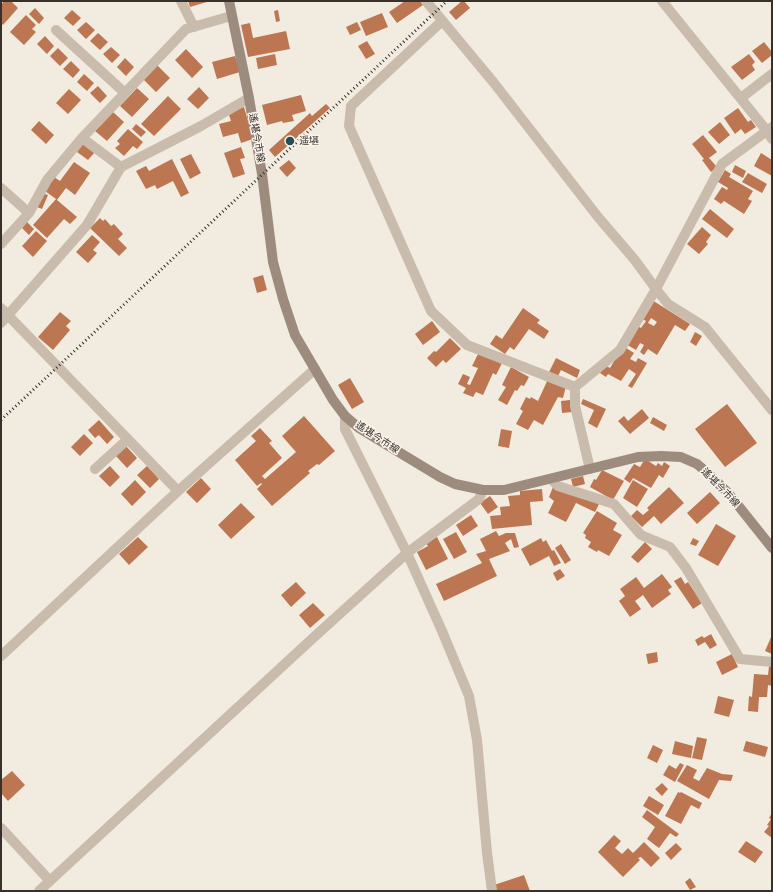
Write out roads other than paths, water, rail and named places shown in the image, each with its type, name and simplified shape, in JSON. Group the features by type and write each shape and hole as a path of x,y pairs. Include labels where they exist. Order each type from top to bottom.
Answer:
{"main road":[{"name":"遙堪今市線","path":"229,1 249,98 262,174 274,262 283,299 295,335 333,400 345,416 359,428 440,477 455,484 483,490 504,490 638,457 681,457 698,464 710,475 729,494 772,548"}],"street":[{"path":"181,1 194,27"},
{"path":"426,1 494,83 668,304 705,327 772,410"},
{"path":"575,387 620,350 656,289 722,164 770,132 662,1"},
{"path":"1,244 29,213 47,180 82,138 186,28 231,16"},
{"path":"442,21 351,106 349,126 431,311 467,345 575,387"},
{"path":"56,30 125,93"},
{"path":"741,98 772,74"},
{"path":"1,323 5,311 87,225 121,167 201,126 249,98"},
{"path":"82,138 121,167"},
{"path":"1,188 29,213"},
{"path":"5,311 178,491"},
{"path":"1,656 178,491 315,369"},
{"path":"575,387 575,406 590,469"},
{"path":"345,416 345,429 408,553 469,696 477,740 487,853 492,891"},
{"path":"95,469 128,439"},
{"path":"551,479 558,486 614,504 641,535 670,547 686,568 740,658 772,662"},
{"path":"39,891 313,638 408,553 479,499 483,490"},
{"path":"1,828 50,881"}],"railway":[{"path":"1,420 447,1"}],"place":[{"name":"遥堪","path":"290,141"}]}
